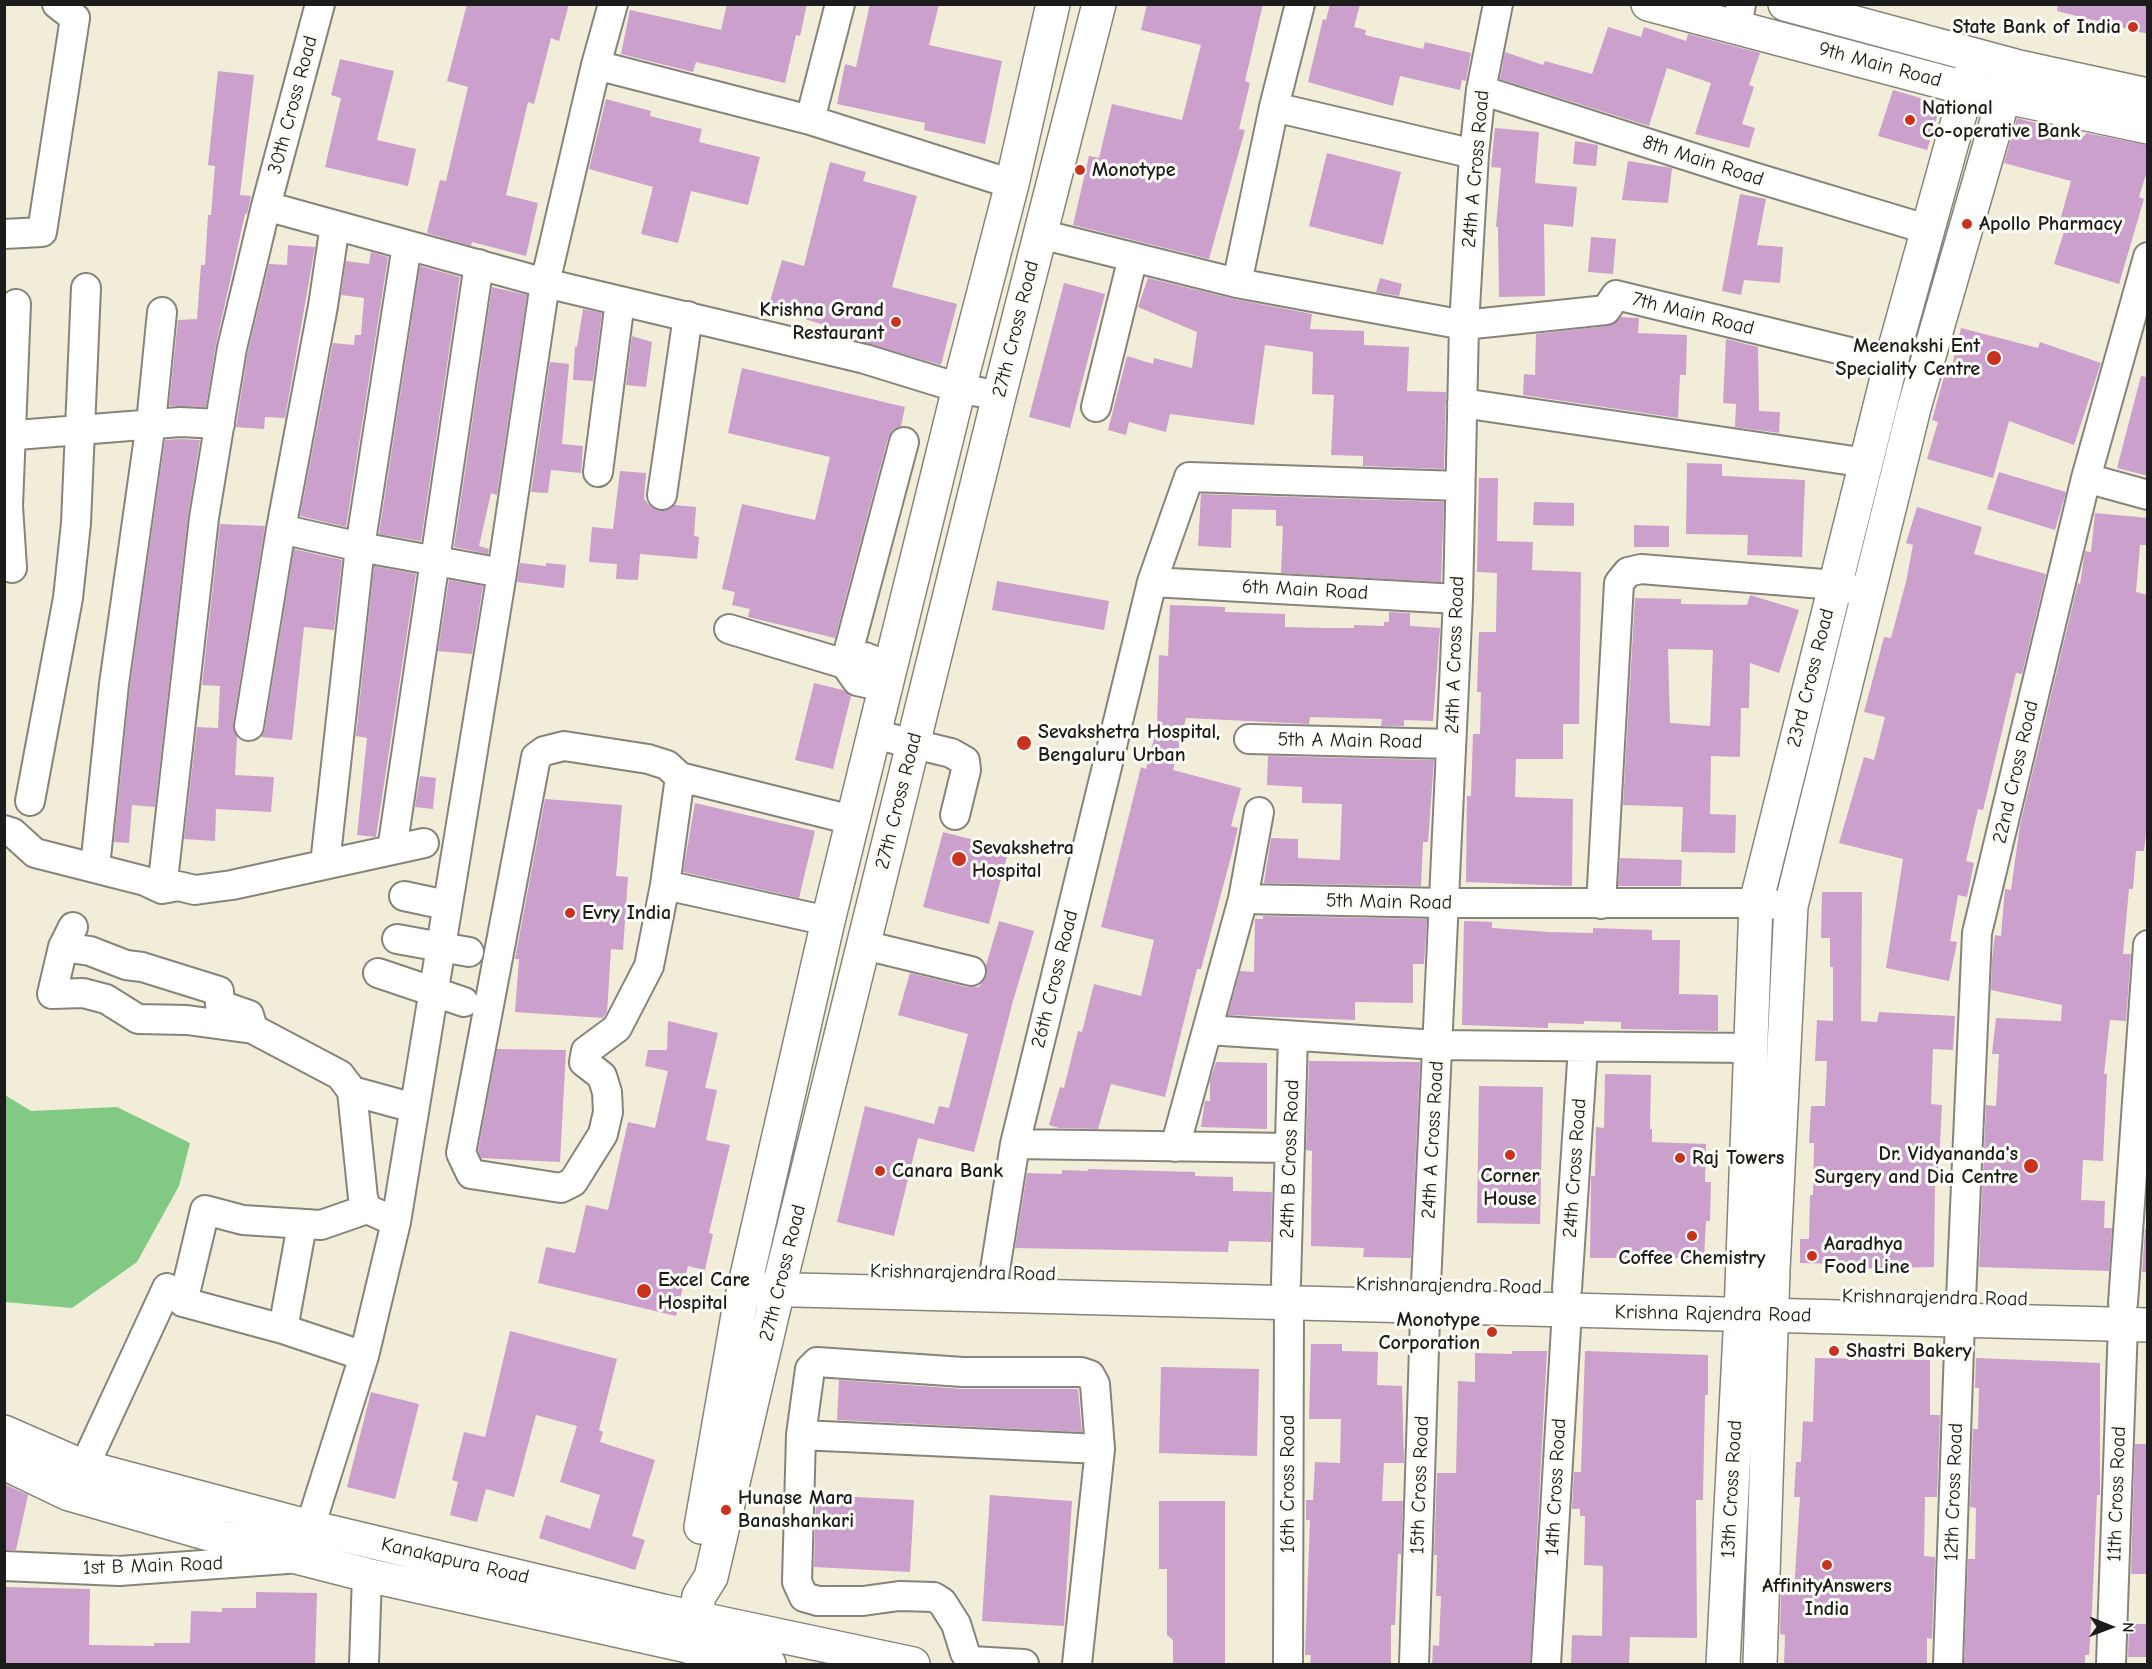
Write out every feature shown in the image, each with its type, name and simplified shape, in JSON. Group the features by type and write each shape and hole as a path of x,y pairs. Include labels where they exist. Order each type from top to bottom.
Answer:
{"main road":[{"name":"27th Cross Road","path":"694,1631 692,1575 747,1279 852,820 958,388 1012,184 1053,4"},
{"name":"27th Cross Road","path":"694,1631 711,1577 913,744 1099,4"},
{"name":"9th Main Road","path":"1648,4 1739,16 1969,88 2009,81 2148,95"},
{"name":"9th Main Road","path":"1785,4 1976,56 2009,81 2148,127"},
{"name":"23rd Cross Road","path":"1756,1304 1750,1048 1756,903 1891,362 1926,229 1969,88 1976,56"},
{"name":"23rd Cross Road","path":"1756,1304 1791,906 1914,408 2009,81"},
{"name":"Krishnarajendra Road","path":"747,1279 1756,1304"},
{"name":"Krishna Rajendra Road","path":"1756,1304 2135,1314"},
{"name":"13th Cross Road","path":"1723,1665 1756,1304"},
{"name":"13th Cross Road","path":"1756,1304 1760,1665"},
{"name":"Kanakapura Road","path":"4,1432 84,1467 305,1543 367,1575 694,1631 913,1665"},
{"name":"Kanakapura Road","path":"4,1463 69,1494 305,1543 694,1631 769,1665"}],"street":[{"path":"4,234 42,232 75,18 57,4"},
{"name":"30th Cross Road","path":"162,889 204,518 232,348 266,206 320,4"},
{"path":"305,1543 364,1356 396,1222 502,573 545,283 596,65 613,4"},
{"path":"810,120 840,4"},
{"path":"1237,283 1274,107 1300,4"},
{"name":"24th A Cross Road","path":"1425,1296 1458,599 1464,325 1474,154 1481,90 1498,4"},
{"path":"596,65 810,120 1012,184"},
{"name":"8th Main Road","path":"1481,90 1747,175 1926,229"},
{"path":"1274,107 1474,154"},
{"path":"266,206 545,283 865,359 958,388 999,396"},
{"path":"249,726 281,529 323,306 335,225"},
{"path":"1040,234 1237,283 1464,325"},
{"path":"325,864 360,547 407,245"},
{"path":"1096,407 1134,257"},
{"name":"22nd Cross Road","path":"1960,1309 1977,933 2085,478 2140,310 2148,257"},
{"path":"392,850 479,264"},
{"path":"30,801 68,598 76,523 86,288"},
{"name":"7th Main Road","path":"1464,325 1606,310 1616,295 1891,362"},
{"path":"598,472 620,301"},
{"path":"12,568 7,436 16,304"},
{"path":"95,867 114,684 151,423 162,312"},
{"path":"662,495 688,316"},
{"path":"1462,403 1867,463"},
{"path":"7,436 151,423 220,424"},
{"path":"845,664 904,442"},
{"name":"26th Cross Road","path":"992,1285 1015,1144 1152,582 1189,477 1460,486"},
{"path":"2085,478 2148,495"},
{"path":"281,529 360,547 502,573"},
{"path":"1601,904 1619,582 1628,572 1641,569 1835,585 1868,593"},
{"name":"6th Main Road","path":"1152,582 1458,599"},
{"path":"729,629 845,664 857,681 887,677"},
{"path":"873,734 951,753 965,760 966,770 955,815"},
{"name":"5th A Main Road","path":"1249,739 1452,744"},
{"path":"680,777 665,885 649,966 617,1028 586,1051 584,1062 602,1076 607,1092 608,1112 603,1134 573,1182 561,1188 471,1174 461,1153 536,757 553,747 564,746 648,759 667,765 680,777 852,820"},
{"path":"1175,1147 1243,899 1259,812"},
{"path":"4,830 13,833 35,853 155,884 162,889 178,886 195,890 232,885 424,843"},
{"path":"665,885 828,921"},
{"path":"404,896 446,905"},
{"name":"5th Main Road","path":"1243,899 1444,903 1756,903 1791,906"},
{"path":"253,1029 249,1015 220,1005 219,991 142,966 126,965 90,951 68,937 52,994 83,993 99,997 138,1018 187,1020 253,1029 340,1075 352,1091 363,1198 367,1209"},
{"path":"397,939 469,952"},
{"path":"864,945 971,970"},
{"name":"11th Cross Road","path":"2111,1665 2135,1314 2148,945"},
{"path":"378,973 464,1002"},
{"path":"1208,1030 1437,1045 1750,1048"},
{"name":"24th B Cross Road","path":"1288,1293 1293,1036"},
{"name":"24th Cross Road","path":"1567,1300 1583,1047"},
{"path":"352,1091 414,1108"},
{"path":"1015,1144 1290,1148"},
{"path":"364,1356 283,1329 183,1302 205,1210 243,1220 321,1226 367,1209 396,1222"},
{"path":"283,1329 302,1225"},
{"path":"84,1467 167,1288"},
{"name":"16th Cross Road","path":"1288,1293 1288,1665"},
{"name":"15th Cross Road","path":"1414,1665 1425,1296"},
{"name":"14th Cross Road","path":"1546,1665 1567,1300"},
{"name":"12th Cross Road","path":"1948,1665 1960,1309"},
{"path":"1024,1665 971,1661 965,1653 956,1624 942,1602 934,1597 899,1596 863,1601 818,1601 804,1597 797,1582 801,1435 810,1369 817,1362 963,1372 1081,1372 1090,1376 1095,1384 1101,1449 1077,1665"},
{"path":"801,1435 1101,1449"},
{"name":"1st B Main Road","path":"4,1566 119,1571 305,1543"},
{"path":"364,1665 367,1575"}],"green space":[{"path":"5,1095 31,1111 117,1107 190,1143 179,1186 137,1262 72,1308 5,1302"}],"building":[{"path":"467,4 569,4 559,41 551,38 534,104 528,102 506,195 538,203 526,256 472,242 471,246 427,233 440,180 446,181 468,87 447,81"},
{"path":"727,4 807,4 800,36 796,35 785,83 696,62 693,72 621,54 630,10 721,30"},
{"path":"870,4 939,4 929,45 1002,61 985,144 924,130 925,123 837,104 845,64 856,67"},
{"path":"1147,4 1263,4 1245,81 1250,83 1239,129 1245,130 1209,259 1073,225 1089,156 1099,158 1112,104 1182,120 1201,45 1141,30"},
{"path":"1330,4 1360,4 1354,27 1366,30 1365,35 1423,49 1425,42 1471,53 1466,81 1462,80 1460,90 1400,76 1393,106 1308,82 1323,19 1326,20"},
{"name":"State Bank of India","path":"2058,4 2148,4 2148,34 2057,11"},
{"path":"1608,27 1641,37 1644,27 1686,41 1688,34 1760,53 1749,85 1754,87 1742,124 1755,128 1749,148 1695,134 1711,83 1667,68 1649,126 1500,79 1505,52 1543,65 1545,61 1592,74"},
{"path":"340,59 394,71 377,140 416,149 408,186 325,167 341,98 331,95"},
{"path":"218,71 254,75 240,195 251,196 216,344 206,407 169,406 178,320 197,319 201,265 205,265 208,215 211,215 215,166 208,165"},
{"name":"National Co-operative Bank","path":"1893,90 1941,104 1927,150 1878,136"},
{"path":"606,99 651,111 650,116 702,129 699,142 760,157 748,205 691,191 678,243 641,234 653,187 589,169"},
{"path":"2017,118 2085,136 2086,133 2148,145 2148,168 2139,197 2144,199 2119,284 2054,264 2068,219 2061,217 2071,181 2004,163"},
{"path":"1495,128 1539,132 1535,183 1577,187 1573,227 1544,224 1545,296 1499,297 1498,227 1496,227 1501,168 1491,167"},
{"path":"1575,141 1598,145 1596,166 1573,164"},
{"path":"1327,153 1401,172 1383,245 1309,226"},
{"path":"1628,161 1672,168 1668,203 1622,200"},
{"path":"830,162 866,172 863,181 917,196 892,287 957,304 941,365 836,335 838,329 768,308 782,260 804,266"},
{"path":"1740,194 1766,199 1757,245 1783,247 1780,283 1744,280 1741,295 1722,291"},
{"path":"1591,237 1616,239 1613,274 1588,272"},
{"path":"288,245 315,247 285,418 265,417 264,429 236,427 248,351 269,264 287,265"},
{"path":"371,252 388,257 346,527 300,516 333,343 354,345 355,335 361,335 364,298 341,295 346,261 369,264"},
{"path":"420,266 460,277 421,541 379,534"},
{"path":"1148,278 1234,299 1312,314 1310,329 1364,331 1364,345 1409,347 1407,391 1446,392 1444,469 1363,466 1363,456 1331,455 1334,395 1312,394 1313,352 1265,345 1254,425 1170,414 1166,432 1129,422 1126,435 1108,430 1127,356 1153,364 1154,358 1192,368 1197,332 1138,307"},
{"path":"1380,278 1402,284 1399,296 1376,292"},
{"path":"1064,283 1105,294 1070,428 1029,417"},
{"path":"492,287 527,295 497,495 491,493 479,546 489,549 488,554 454,547"},
{"path":"583,309 602,313 593,381 573,380 575,347 577,347"},
{"path":"1621,317 1639,318 1638,333 1687,335 1686,375 1680,375 1678,418 1523,395 1524,374 1535,375 1536,334 1608,326"},
{"path":"1961,328 2038,348 2040,342 2101,363 2074,445 2009,421 1993,478 1927,459 1938,422 1932,420 1945,373 1950,375"},
{"path":"632,336 652,342 646,387 626,385"},
{"path":"1726,339 1758,347 1759,411 1780,412 1779,433 1735,427 1736,404 1723,403"},
{"path":"550,362 569,364 562,444 583,446 581,473 551,470 548,493 531,492"},
{"path":"742,368 905,407 901,426 893,430 888,438 835,638 748,617 750,609 732,605 735,592 722,589 742,504 815,520 830,457 728,433"},
{"path":"2141,376 2148,377 2148,476 2117,468"},
{"path":"165,440 200,440 188,516 155,807 132,805 129,843 114,842 130,686"},
{"path":"1687,463 1722,464 1722,476 1805,480 1802,557 1747,555 1748,535 1686,534"},
{"path":"620,471 646,473 644,499 652,508 660,511 675,505 696,507 694,536 699,537 697,559 640,554 638,580 616,579 617,564 589,562 592,527 613,529"},
{"path":"1999,472 2066,492 2055,530 1987,509"},
{"path":"1479,478 1498,478 1497,541 1533,542 1532,570 1581,572 1579,724 1563,724 1563,759 1516,759 1515,797 1573,799 1572,886 1466,882 1467,796 1471,796 1473,734 1480,734 1481,692 1477,692 1479,632 1496,632 1497,573 1477,572"},
{"path":"1201,494 1444,502 1441,582 1281,573 1283,526 1276,526 1276,510 1232,509 1231,548 1198,546"},
{"path":"1534,502 1574,503 1574,526 1533,525"},
{"path":"1917,507 1982,527 1974,554 2046,574 2022,674 2016,673 1983,810 1978,809 1966,861 1974,863 1967,897 1958,895 1950,941 1957,942 1949,981 1886,968 1903,859 1839,843 1864,757 1874,760 1885,717 1864,712 1884,637 1891,638 1906,582 1913,545 1906,543"},
{"path":"2095,513 2148,518 2148,545 2140,545 2136,592 2148,595 2148,816 2144,851 2136,851 2133,889 2129,889 2123,954 2131,954 2126,1021 2110,1020 2104,1074 2107,1074 2103,1161 2083,1160 2081,1200 2105,1201 2104,1228 2112,1228 2109,1271 1979,1267 1986,1105 1996,1106 1999,1054 1992,1054 1996,1018 2061,1021 2062,1005 1991,990 1992,960 1995,935 2001,936 2005,889 2011,890 2020,825 2078,583 2080,584 2085,551 2091,552"},
{"path":"220,524 265,526 233,724 237,737 235,775 274,777 271,812 216,809 215,841 184,839 197,727 218,728 220,686 202,685"},
{"path":"1634,525 1669,526 1669,547 1634,547"},
{"path":"294,549 342,560 334,630 304,627 292,740 261,737 265,729"},
{"path":"520,563 546,566 546,563 566,565 564,588 517,582"},
{"path":"374,566 416,574 376,837 357,835 367,738 356,736"},
{"path":"449,580 483,586 472,654 438,651"},
{"path":"997,581 1109,601 1104,630 992,610"},
{"path":"1750,595 1799,610 1779,673 1750,663 1749,708 1741,708 1740,757 1711,756 1710,814 1736,815 1735,853 1681,852 1683,807 1623,805 1635,598 1681,599 1681,604 1747,605","holes":["1668,649 1713,650 1710,726 1670,723"]},
{"path":"1170,605 1225,607 1225,612 1285,614 1285,627 1384,626 1384,622 1389,622 1389,612 1410,613 1410,626 1440,628 1433,721 1404,720 1404,726 1381,726 1382,719 1310,717 1309,724 1186,718 1173,770 1241,788 1231,826 1238,828 1232,853 1201,969 1197,969 1165,1097 1111,1084 1098,1129 1059,1128 1049,1125 1060,1087 1064,1088 1078,1031 1082,1032 1094,984 1141,996 1154,940 1101,927 1141,767 1146,769 1157,727 1159,655 1168,656"},
{"path":"814,683 843,690 851,696 833,769 795,760"},
{"path":"1268,756 1434,760 1428,842 1423,842 1421,886 1264,883 1271,838 1298,839 1298,858 1340,860 1342,804 1302,803 1302,787 1267,785"},
{"path":"420,776 436,778 433,809 415,807"},
{"name":"Evry India","path":"545,799 622,805 616,876 628,877 623,950 611,949 607,1012 603,1018 515,1012 519,959 515,959"},
{"name":"Evry India","path":"695,803 815,831 799,898 683,872"},
{"path":"943,832 1009,849 989,924 923,907"},
{"path":"1620,858 1682,860 1681,886 1618,886"},
{"path":"1822,892 1862,892 1861,1021 1877,1022 1879,1012 1955,1016 1953,1050 1933,1049 1931,1104 1942,1105 1938,1183 1935,1183 1934,1267 1843,1269 1843,1264 1800,1263 1800,1239 1809,1239 1810,1195 1813,1195 1814,1143 1809,1143 1811,1106 1825,1106 1827,1061 1815,1061 1817,1020 1833,1021 1833,967 1830,967 1830,938 1821,938"},
{"path":"1263,916 1427,919 1424,964 1413,964 1413,1003 1355,1002 1355,1020 1228,1015 1240,971 1254,972 1255,919 1263,919"},
{"path":"999,921 1034,931 1013,1001 974,1152 918,1138 894,1236 837,1222 865,1106 934,1124 939,1106 949,1108 968,1034 898,1015 910,973 967,987 979,987 987,975 986,965"},
{"path":"1464,921 1492,922 1492,928 1549,932 1593,933 1593,928 1652,930 1652,940 1680,940 1679,994 1718,995 1718,1031 1621,1029 1621,1022 1584,1021 1584,1024 1548,1023 1548,1028 1462,1025"},
{"path":"668,1021 718,1033 705,1088 717,1090 706,1140 730,1145 709,1233 713,1234 705,1270 688,1266 676,1316 538,1283 546,1247 575,1253 586,1205 608,1210 628,1122 655,1128 668,1071 645,1066 648,1050 667,1050"},
{"path":"497,1049 566,1050 560,1162 481,1158 478,1151"},
{"path":"1309,1061 1420,1062 1411,1258 1363,1257 1364,1248 1311,1246 1312,1151 1306,1150"},
{"path":"1216,1062 1267,1063 1267,1129 1201,1127 1205,1101 1210,1101 1210,1080"},
{"path":"1605,1074 1651,1075 1650,1129 1652,1129 1652,1142 1706,1144 1705,1182 1711,1182 1710,1221 1706,1221 1704,1258 1590,1258 1591,1176 1595,1176 1596,1127 1604,1128"},
{"name":"Corner House","path":"1479,1086 1543,1087 1540,1224 1477,1223"},
{"path":"1088,1169 1195,1172 1195,1176 1233,1177 1233,1191 1272,1192 1271,1242 1229,1241 1228,1252 1015,1248 1027,1173 1062,1174 1062,1170 1088,1171"},
{"path":"2145,1229 2148,1229 2148,1272 2142,1272"},
{"path":"510,1331 617,1359 599,1430 603,1432 600,1442 655,1460 632,1536 645,1540 635,1570 539,1538 546,1515 590,1529 600,1495 560,1482 577,1426 536,1415 514,1497 486,1489 477,1522 450,1515 458,1482 452,1480 464,1432 485,1437"},
{"path":"1311,1344 1342,1344 1342,1351 1378,1352 1377,1385 1402,1386 1404,1463 1384,1463 1382,1501 1403,1501 1395,1625 1391,1625 1391,1665 1310,1665 1311,1655 1305,1655 1310,1520 1306,1520 1306,1500 1313,1500 1315,1462 1340,1463 1341,1419 1309,1419"},
{"path":"1512,1351 1547,1351 1530,1665 1432,1665 1433,1645 1439,1646 1441,1596 1436,1596 1437,1555 1434,1555 1437,1473 1456,1473 1458,1381 1475,1382 1475,1353 1512,1354"},
{"path":"1585,1351 1708,1355 1703,1500 1696,1500 1697,1638 1630,1637 1629,1665 1571,1665 1572,1635 1602,1636 1603,1566 1584,1565 1585,1516 1580,1516 1580,1509 1572,1509 1574,1472 1581,1472"},
{"path":"1815,1358 1930,1360 1930,1415 1940,1415 1937,1497 1925,1497 1924,1556 1935,1557 1932,1639 1927,1638 1927,1665 1784,1665 1785,1635 1780,1634 1781,1590 1794,1591 1800,1497 1794,1497 1796,1462 1801,1462 1803,1421 1813,1422"},
{"path":"1976,1358 2100,1363 2100,1495 2097,1495 2089,1655 2085,1655 2085,1665 1964,1665 1968,1559 1975,1559 1976,1508 1970,1507 1973,1429 1978,1429 1979,1388 1975,1388"},
{"path":"1161,1367 1259,1369 1257,1456 1159,1453"},
{"path":"839,1380 963,1389 1078,1389 1082,1432 837,1420"},
{"path":"371,1392 419,1404 395,1499 347,1487"},
{"path":"2135,1444 2148,1444 2148,1574 2131,1574"},
{"path":"4,1484 28,1495 16,1550 4,1550"},
{"path":"816,1495 914,1500 910,1572 814,1567"},
{"path":"990,1495 1072,1501 1064,1626 982,1621"},
{"path":"1159,1501 1225,1501 1225,1665 1173,1665 1173,1640 1167,1635 1167,1569 1159,1569"},
{"path":"4,1587 90,1589 89,1645 154,1646 154,1643 190,1643 191,1611 222,1612 222,1608 256,1608 256,1592 317,1593 315,1665 4,1665"},
{"path":"2129,1624 2148,1624 2148,1657 2128,1657"}],"place":[{"name":"State Bank of India","path":"2133,27"},
{"name":"National Co-operative Bank","path":"1910,120"},
{"name":"Monotype","path":"1080,170"},
{"name":"Apollo Pharmacy","path":"1967,224"},
{"name":"Krishna Grand Restaurant","path":"896,322"},
{"name":"Meenakshi Ent Speciality Centre","path":"1994,358"},
{"name":"Sevakshetra Hospital, Bengaluru Urban","path":"1024,743"},
{"name":"Sevakshetra Hospital","path":"959,859"},
{"name":"Evry India","path":"570,913"},
{"name":"Corner House","path":"1510,1155"},
{"name":"Raj Towers","path":"1680,1158"},
{"name":"Dr. Vidyananda's Surgery and Dia Centre","path":"2031,1166"},
{"name":"Canara Bank","path":"880,1171"},
{"name":"Coffee Chemistry","path":"1692,1236"},
{"name":"Aaradhya Food Line","path":"1812,1256"},
{"name":"Excel Care Hospital","path":"644,1291"},
{"name":"Monotype Corporation","path":"1492,1332"},
{"name":"Shastri Bakery","path":"1834,1351"},
{"name":"Hunase Mara Banashankari","path":"726,1510"},
{"name":"AffinityAnswers India","path":"1827,1565"}]}
